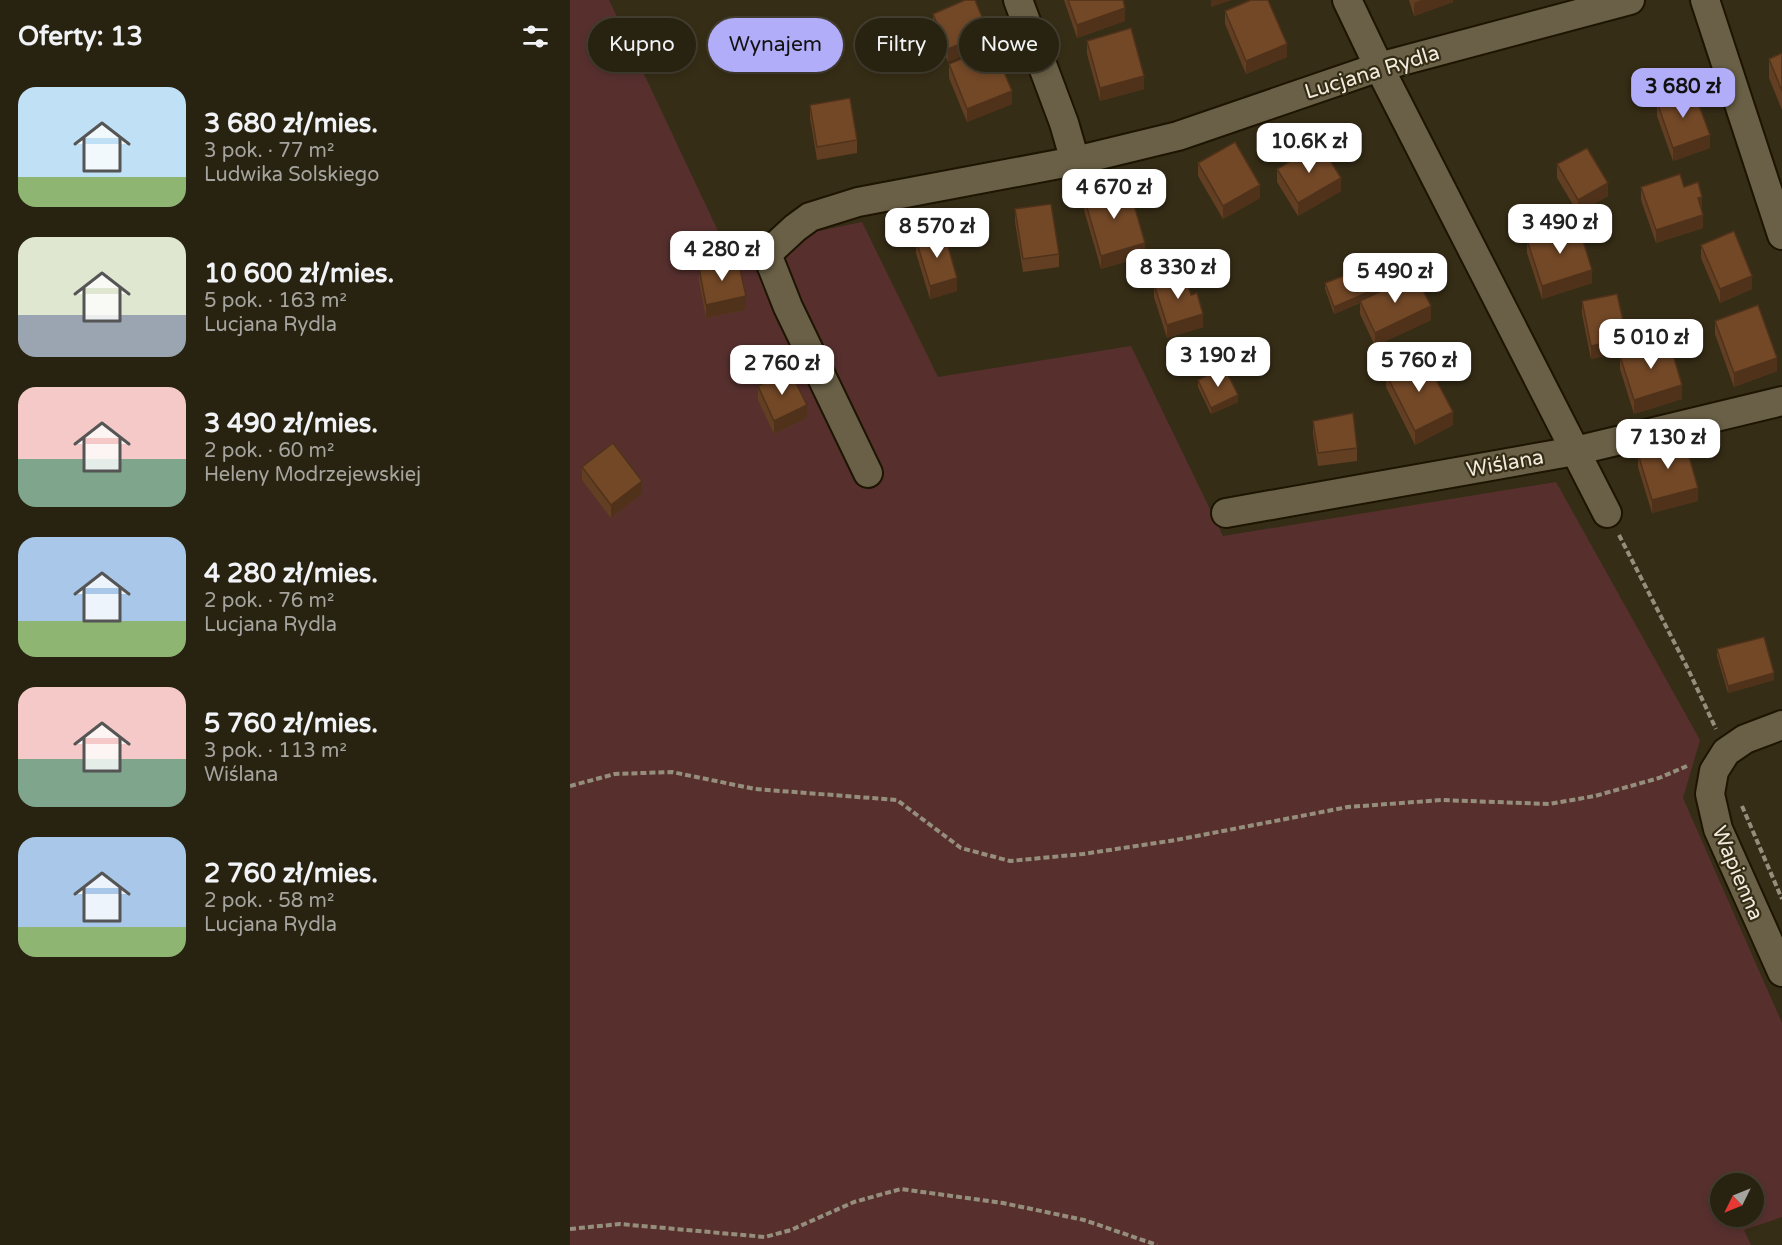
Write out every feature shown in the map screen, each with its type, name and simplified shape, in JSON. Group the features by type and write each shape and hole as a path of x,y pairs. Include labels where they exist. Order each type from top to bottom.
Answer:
{"street":[{"path":"1018,0 1064,123 1075,161"},
{"path":"1347,0 1607,513"},
{"name":"Lucjana Rydla","path":"867,473 788,307 767,254 810,217 849,205 1075,161 1178,136 1379,67 1630,0"},
{"path":"1705,0 1782,235"},
{"name":"Wiślana","path":"1226,513 1575,451 1782,401"},
{"path":"1720,761 1745,739 1782,725"},
{"name":"Wapienna","path":"1720,761 1710,794 1718,830 1782,972"}],"path":[{"path":"570,786 615,774 672,772 755,789 897,800 960,848 1010,861 1083,854 1176,840 1348,807 1442,800 1549,804 1595,796 1659,778 1689,765 1720,761 1688,669 1607,513"},
{"path":"1741,803 1782,898"},
{"path":"570,1228 620,1224 765,1237 790,1230 854,1202 901,1189 1002,1203 1084,1220 1157,1245"}],"shaded area":[{"path":"570,0 609,0 617,18 588,18 588,72 643,72 727,250 862,222 938,377 1131,346 1223,536 1556,482 1700,740 1683,798 1782,1023 1782,1217 1764,1223 1764,1173 1710,1173 1710,1227 1753,1227 1744,1230 1751,1245 570,1245"}],"building":[{"path":"965,0 975,0 982,18 959,18 959,44 948,49 947,18 935,18 933,14"},
{"path":"1068,0 1123,0 1125,8 1077,25"},
{"path":"1251,0 1268,0 1287,44 1246,61 1225,11"},
{"path":"1131,28 1144,76 1100,88 1087,41"},
{"path":"1782,53 1782,91 1769,59"},
{"path":"959,60 959,72 1004,72 1012,91 967,109 949,64"},
{"path":"1693,89 1710,135 1673,148 1657,102"},
{"path":"850,98 857,140 817,147 810,105"},
{"path":"1235,142 1260,185 1223,206 1198,163"},
{"path":"1320,144 1341,178 1298,203 1277,169"},
{"path":"1587,148 1608,183 1578,200 1557,164"},
{"path":"1680,174 1684,187 1698,182 1702,197 1698,198 1703,215 1656,230 1641,187"},
{"path":"1128,184 1145,243 1101,256 1084,197"},
{"path":"1051,204 1059,254 1023,259 1015,209"},
{"path":"1578,224 1592,270 1542,286 1527,240"},
{"path":"1734,231 1752,276 1720,289 1701,245"},
{"path":"944,232 957,278 930,286 916,240"},
{"path":"738,260 746,296 706,305 699,268"},
{"path":"1372,265 1380,287 1334,307 1325,283"},
{"path":"1185,275 1191,295 1197,293 1203,314 1167,325 1154,284"},
{"path":"1415,275 1431,306 1375,333 1360,301"},
{"path":"1617,294 1627,338 1591,346 1582,301"},
{"path":"1758,305 1777,358 1734,373 1715,321"},
{"path":"1669,341 1682,385 1634,400 1620,356"},
{"path":"1423,355 1453,412 1415,431 1386,374"},
{"path":"1224,367 1238,395 1211,408 1198,380"},
{"path":"790,371 807,405 774,421 758,386"},
{"path":"1353,413 1357,448 1318,453 1313,421"},
{"path":"1684,439 1698,488 1652,500 1638,454"},
{"path":"613,443 642,481 611,505 582,467"},
{"path":"1764,637 1774,673 1728,686 1717,649"}]}
